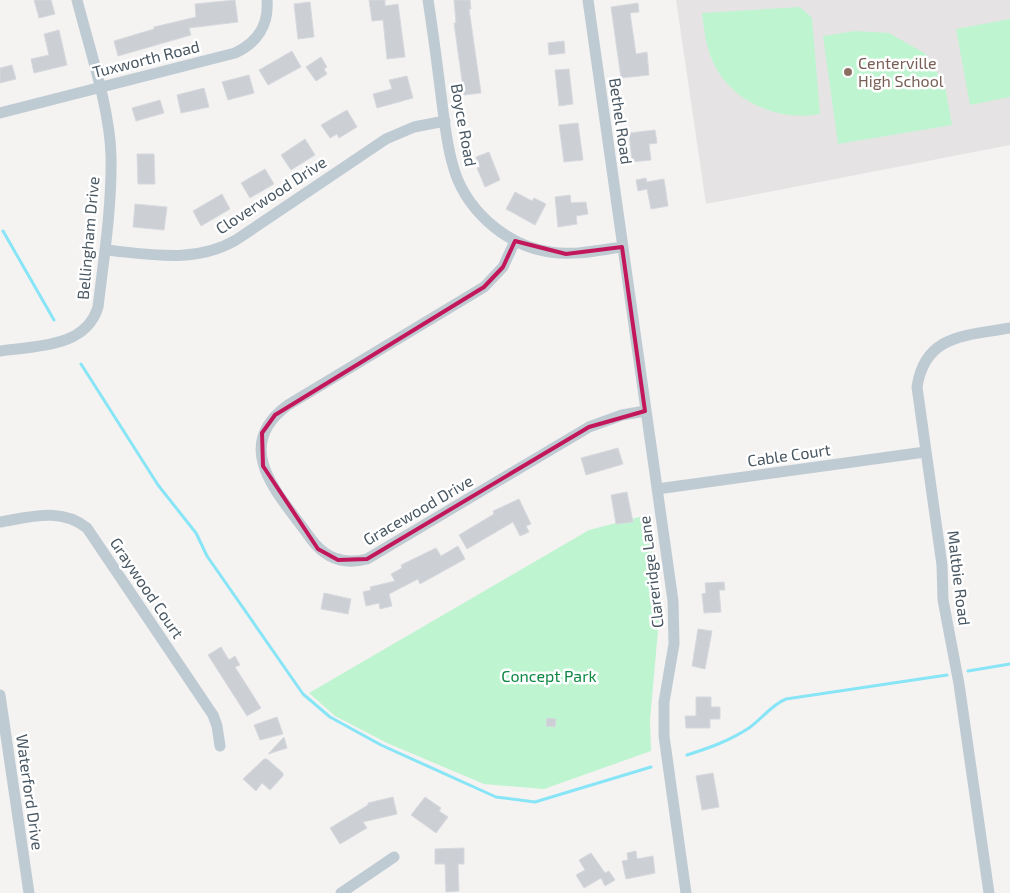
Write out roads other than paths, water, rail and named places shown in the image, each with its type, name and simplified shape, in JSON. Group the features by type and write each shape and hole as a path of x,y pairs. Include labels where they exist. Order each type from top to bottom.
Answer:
{"street":[{"name":"Bellingham Drive","path":"0,351 63,342 84,330 96,315 98,307 111,154 107,120 77,0"},
{"name":"Tuxworth Road","path":"0,113 235,54 254,42 262,30 267,14 267,0"},
{"name":"Boyce Road","path":"428,0 451,162 465,195 485,220 515,241 537,250 566,254 622,247"},
{"name":"Bethel Road","path":"588,0 622,247"},
{"name":"Cloverwood Drive","path":"104,250 181,256 211,252 236,240 386,139 414,127 445,121"},
{"name":"Gracewood Drive","path":"515,241 503,267 484,287 288,405 266,425 260,446 263,466 310,539 318,549 338,560 347,562 367,559 590,427 622,415 645,411"},
{"name":"Clareridge Lane","path":"622,247 675,624 674,644 664,702 664,736 686,893"},
{"name":"Maltbie Road","path":"989,893 959,684 943,600 942,565 917,388 923,364 928,356 945,342 1010,328"},
{"name":"Cable Court","path":"657,490 925,452"},
{"name":"Graywood Court","path":"0,522 60,515 71,517 87,528 213,715 219,732 220,746"},
{"name":"Waterford Drive","path":"0,695 28,893"},
{"path":"341,893 394,857"}],"waterway":[{"path":"3,231 54,320"},
{"path":"81,364 158,485 196,533 207,556 303,694 330,717 381,745 496,797 535,802 651,767"},
{"path":"968,671 1010,664"},
{"path":"687,755 734,737 786,699 947,675"}],"place":[{"name":"Centerville High School","path":"848,72"}],"park label":[{"name":"Concept Park","path":"549,676"}]}
